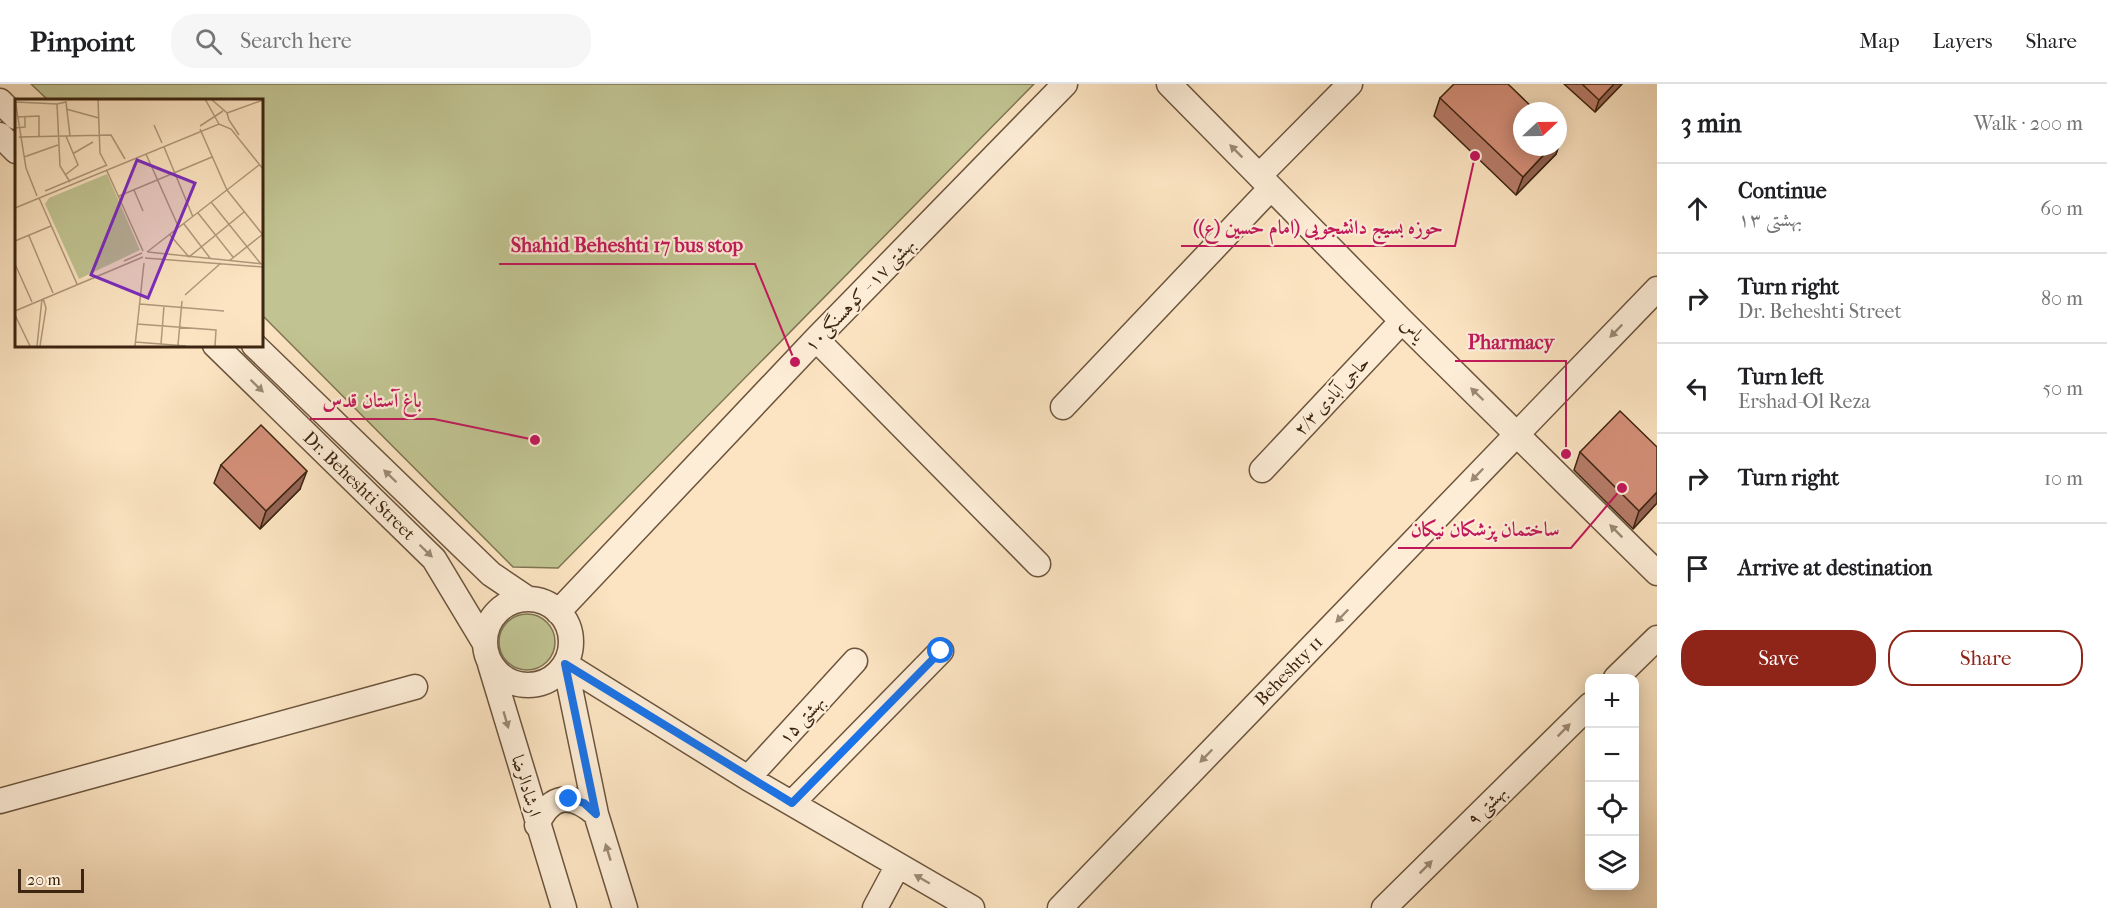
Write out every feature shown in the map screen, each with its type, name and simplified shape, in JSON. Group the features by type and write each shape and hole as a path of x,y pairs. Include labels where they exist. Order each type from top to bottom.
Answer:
{"street":[{"name":"بهشتی ۱۷ - کوهسنگی۱۰","path":"558,612 816,339 1065,84"},
{"name":"یاس","path":"1169,84 1402,321 1518,433 1657,573"},
{"path":"1063,407 1350,84"},
{"path":"0,101 15,116"},
{"path":"0,135 15,150"},
{"name":"Beheshty 11","path":"1060,908 1657,289"},
{"name":"حاجی آبادی ۲/۳","path":"1262,470 1402,321"},
{"path":"816,339 1038,564"},
{"name":"Dr. Beheshti Street","path":"216,346 434,559 487,653"},
{"name":"Dr. Beheshti Street","path":"255,346 491,574 528,599"},
{"path":"565,664 549,680 528,686 506,680 487,653 486,631 497,612 516,600 528,599 539,600 558,612 570,631 571,643 565,664 596,814 625,908"},
{"path":"1620,674 1657,638"},
{"path":"792,803 941,651"},
{"name":"ارشادالرضا","path":"487,653 537,825 564,908"},
{"name":"بهشتی ۱۵","path":"748,778 855,661"},
{"path":"565,664 748,778 972,908"},
{"path":"0,801 415,687"},
{"name":"بهشتی ۹","path":"1384,908 1585,710"},
{"path":"537,825 543,811 562,800 569,799 584,803 596,814"},
{"path":"875,908 898,865"}],"green space":[{"path":"31,84 1034,84 558,568 513,567 262,315 262,99 47,99"},
{"path":"521,614 533,614 543,618 551,626 555,642 551,658 543,666 533,670 521,670 511,666 503,658 499,648 499,636 503,626 511,618"}],"building":[{"path":"1454,84 1508,84 1527,102 1513,102 1513,156 1543,156 1523,177 1440,98"},
{"path":"1582,84 1614,84 1599,100"},
{"path":"1620,411 1657,447 1657,492 1639,511 1580,452"},
{"path":"261,425 307,471 266,511 221,465"}],"place":[{"name":"حوزه بسیج دانشجویی (امام حسین (ع))","path":"1475,156"},
{"name":"Shahid Beheshti 17 bus stop","path":"795,362"},
{"name":"باغ آستان قدس","path":"535,440"},
{"name":"Pharmacy","path":"1566,454"},
{"name":"ساختمان پزشکان نیکان","path":"1622,488"}],"route":[{"path":"569,799 584,803 596,814 565,664 792,803 941,651"}]}
